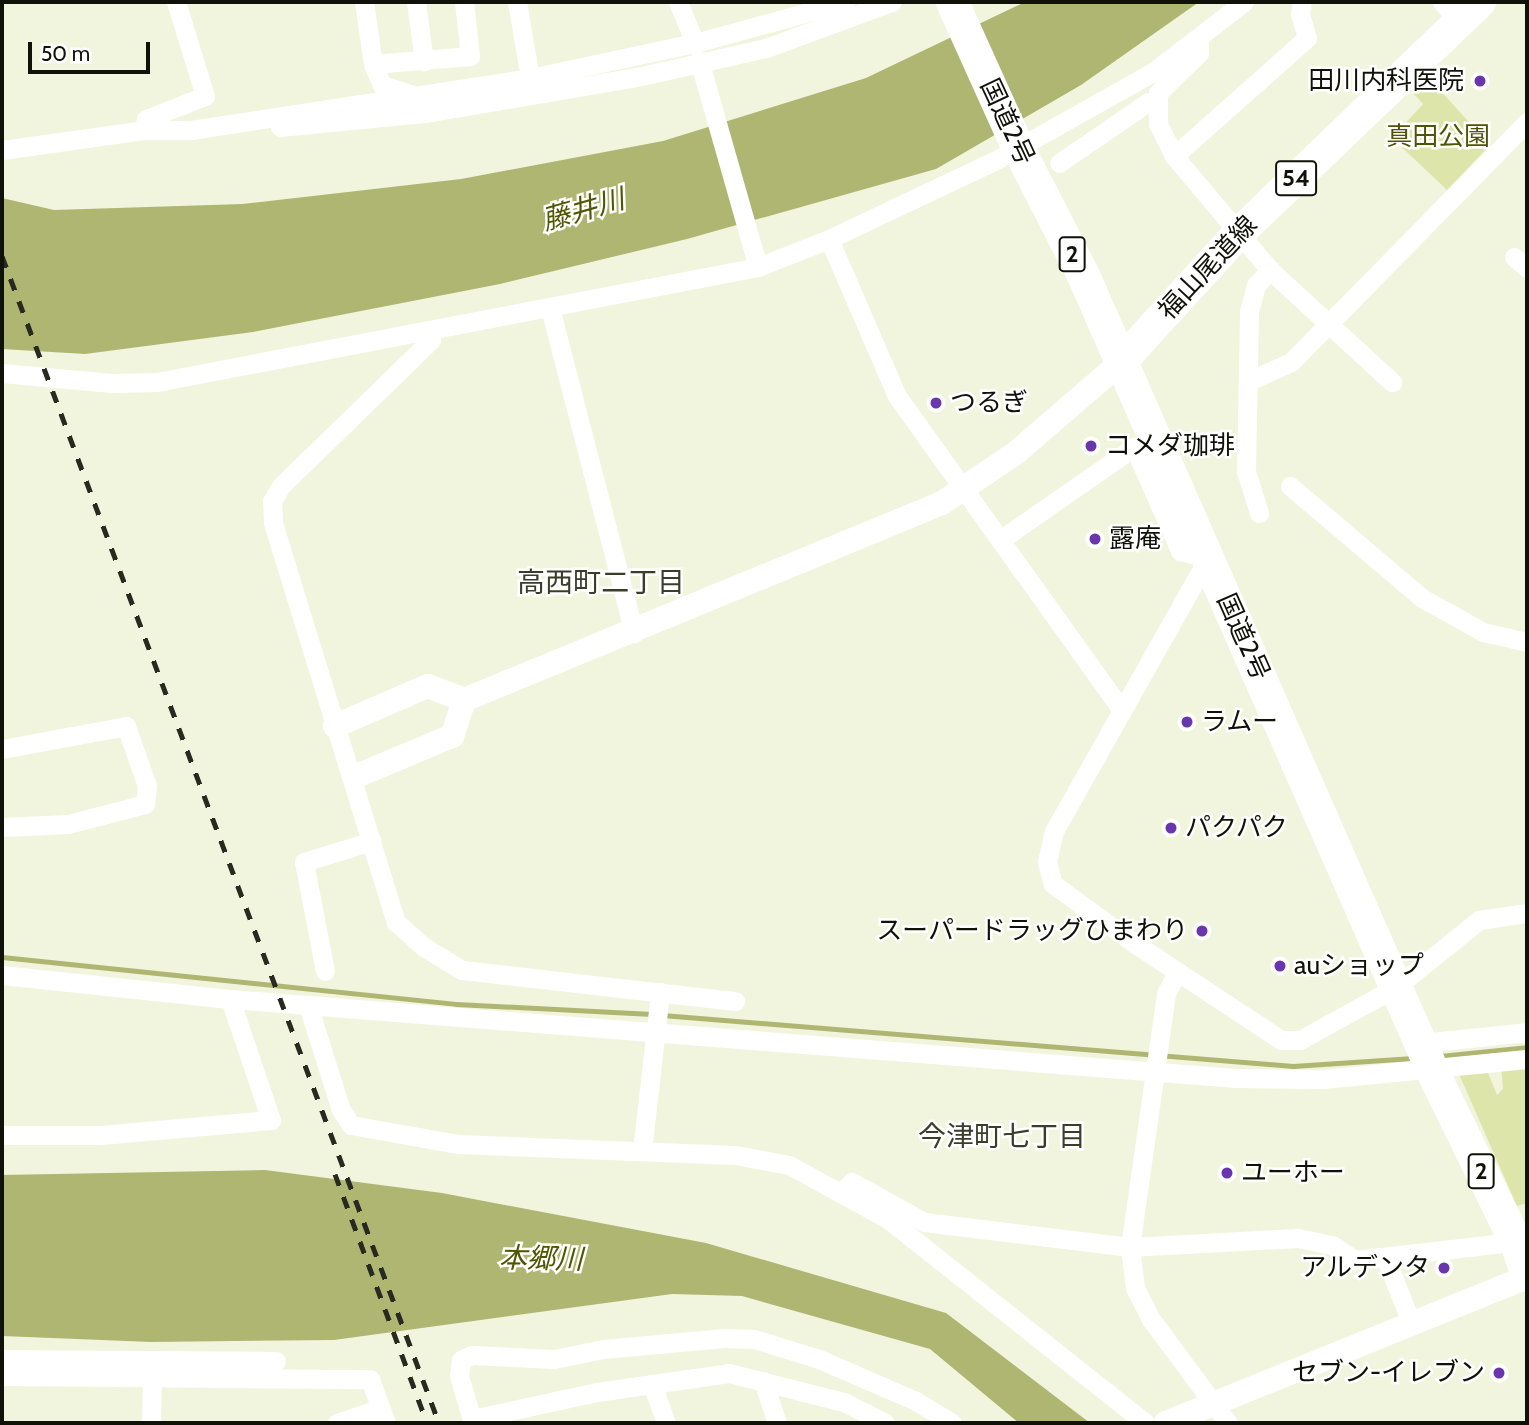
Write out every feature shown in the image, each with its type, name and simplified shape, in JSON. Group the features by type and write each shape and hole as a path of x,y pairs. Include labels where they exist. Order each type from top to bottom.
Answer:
{"highway":[{"name":"国道2号","path":"952,2 1018,148 1083,275 1427,1057 1522,1241 1527,1276"}],"main road":[{"name":"福山尾道線","path":"1120,363 1237,235 1460,8"}],"street":[{"path":"144,130 146,119 205,96 176,2"},
{"path":"364,2 373,64 382,85 414,96 426,113"},
{"path":"416,2 424,61"},
{"path":"373,64 470,56 464,2"},
{"path":"517,2 530,78"},
{"path":"678,2 697,51 758,267"},
{"path":"2,150 144,130 309,126 426,113 637,77 697,51 845,2"},
{"path":"191,130 697,51 766,48 892,2"},
{"path":"2,373 112,383 157,382 431,332 758,267 829,239 1018,148 1153,72 1244,2"},
{"path":"1174,156 1307,38 1300,14 1302,2"},
{"path":"1199,39 1199,53 1158,93 1158,124 1174,156 1237,235 1270,270 1392,382"},
{"path":"1059,163 1148,102 1158,103"},
{"path":"1251,380 1291,362 1527,122"},
{"path":"829,239 897,396 1119,708"},
{"path":"1259,513 1246,471 1251,380 1249,311 1256,285 1270,270"},
{"path":"550,308 634,633"},
{"path":"431,332 431,340 281,486 272,501 273,523 335,726 354,777 396,922 424,947 461,970 735,1001"},
{"path":"335,726 428,686 464,700 634,633 942,503 1017,453 1120,363"},
{"path":"1000,540 1134,447 1181,551 1208,558 1119,708 1054,831 1047,862 1053,884 1177,972 1281,1040 1300,1040 1396,987 1479,920 1527,913"},
{"path":"1290,486 1422,598 1482,632 1527,642"},
{"path":"354,777 452,736 464,700"},
{"path":"2,749 126,726 147,786 145,804 68,824 2,827"},
{"path":"325,971 303,862 372,841"},
{"path":"1177,972 1166,994 1130,1247 1135,1288 1150,1318 1222,1413"},
{"path":"2,975 230,999 1156,1070 1323,1079 1527,1032"},
{"path":"642,1151 660,992"},
{"path":"2,1135 98,1135 271,1119 230,999"},
{"path":"308,1005 341,1110 351,1125 458,1144 735,1155 775,1163 842,1191 937,1256 1145,1423"},
{"path":"1427,1057 1527,1059"},
{"path":"842,1191 852,1182 924,1222 1130,1247 1298,1238 1332,1245 1355,1260 1522,1241"},
{"path":"1385,1257 1411,1322"},
{"path":"1166,1423 1222,1413 1411,1322 1527,1276"},
{"path":"885,1423 844,1402 729,1373 652,1384 473,1421 459,1376 461,1360 472,1355 554,1359 603,1349 724,1338 754,1339 820,1359 916,1401 952,1423"},
{"path":"2,1359 276,1361"},
{"path":"2,1376 370,1379 384,1416 337,1423"},
{"path":"151,1423 152,1377"},
{"path":"763,1381 777,1423"},
{"path":"652,1384 666,1423"}],"green space":[{"name":"真田公園","path":"1427,76 1490,145 1447,190 1392,138 1423,104 1411,91"},
{"path":"1527,1063 1527,1203 1517,1206 1458,1072 1486,1068 1497,1095 1503,1089 1501,1066"}],"water":[{"name":"藤井川","path":"1025,2 1199,2 1081,85 936,169 687,239 500,284 253,332 85,354 2,349 2,198 54,210 242,204 461,179 663,141 866,78"},
{"name":"本郷川","path":"265,1170 442,1193 706,1243 946,1313 1090,1423 1019,1423 930,1349 742,1296 672,1294 334,1340 151,1342 2,1336 2,1175"}],"waterway":[{"path":"2,957 456,1004 652,1014"},
{"path":"662,1015 1293,1066 1413,1058"},
{"path":"1440,1056 1527,1047"}],"railway":[{"path":"2,256 439,1423"},
{"path":"335,1174 427,1423"}],"place":[{"name":"田川内科医院","path":"1480,81"},
{"name":"つるぎ","path":"936,403"},
{"name":"コメダ珈琲","path":"1091,446"},
{"name":"露庵","path":"1095,539"},
{"name":"ラムー","path":"1187,722"},
{"name":"パクパク","path":"1171,828"},
{"name":"スーパードラッグひまわり","path":"1202,931"},
{"name":"auショップ","path":"1280,966"},
{"name":"ユーホー","path":"1227,1173"},
{"name":"アルデンタ","path":"1444,1268"},
{"name":"セブン-イレブン","path":"1499,1373"}],"district":[{"name":"高西町二丁目","path":"601,582"},
{"name":"今津町七丁目","path":"1002,1136"}]}
